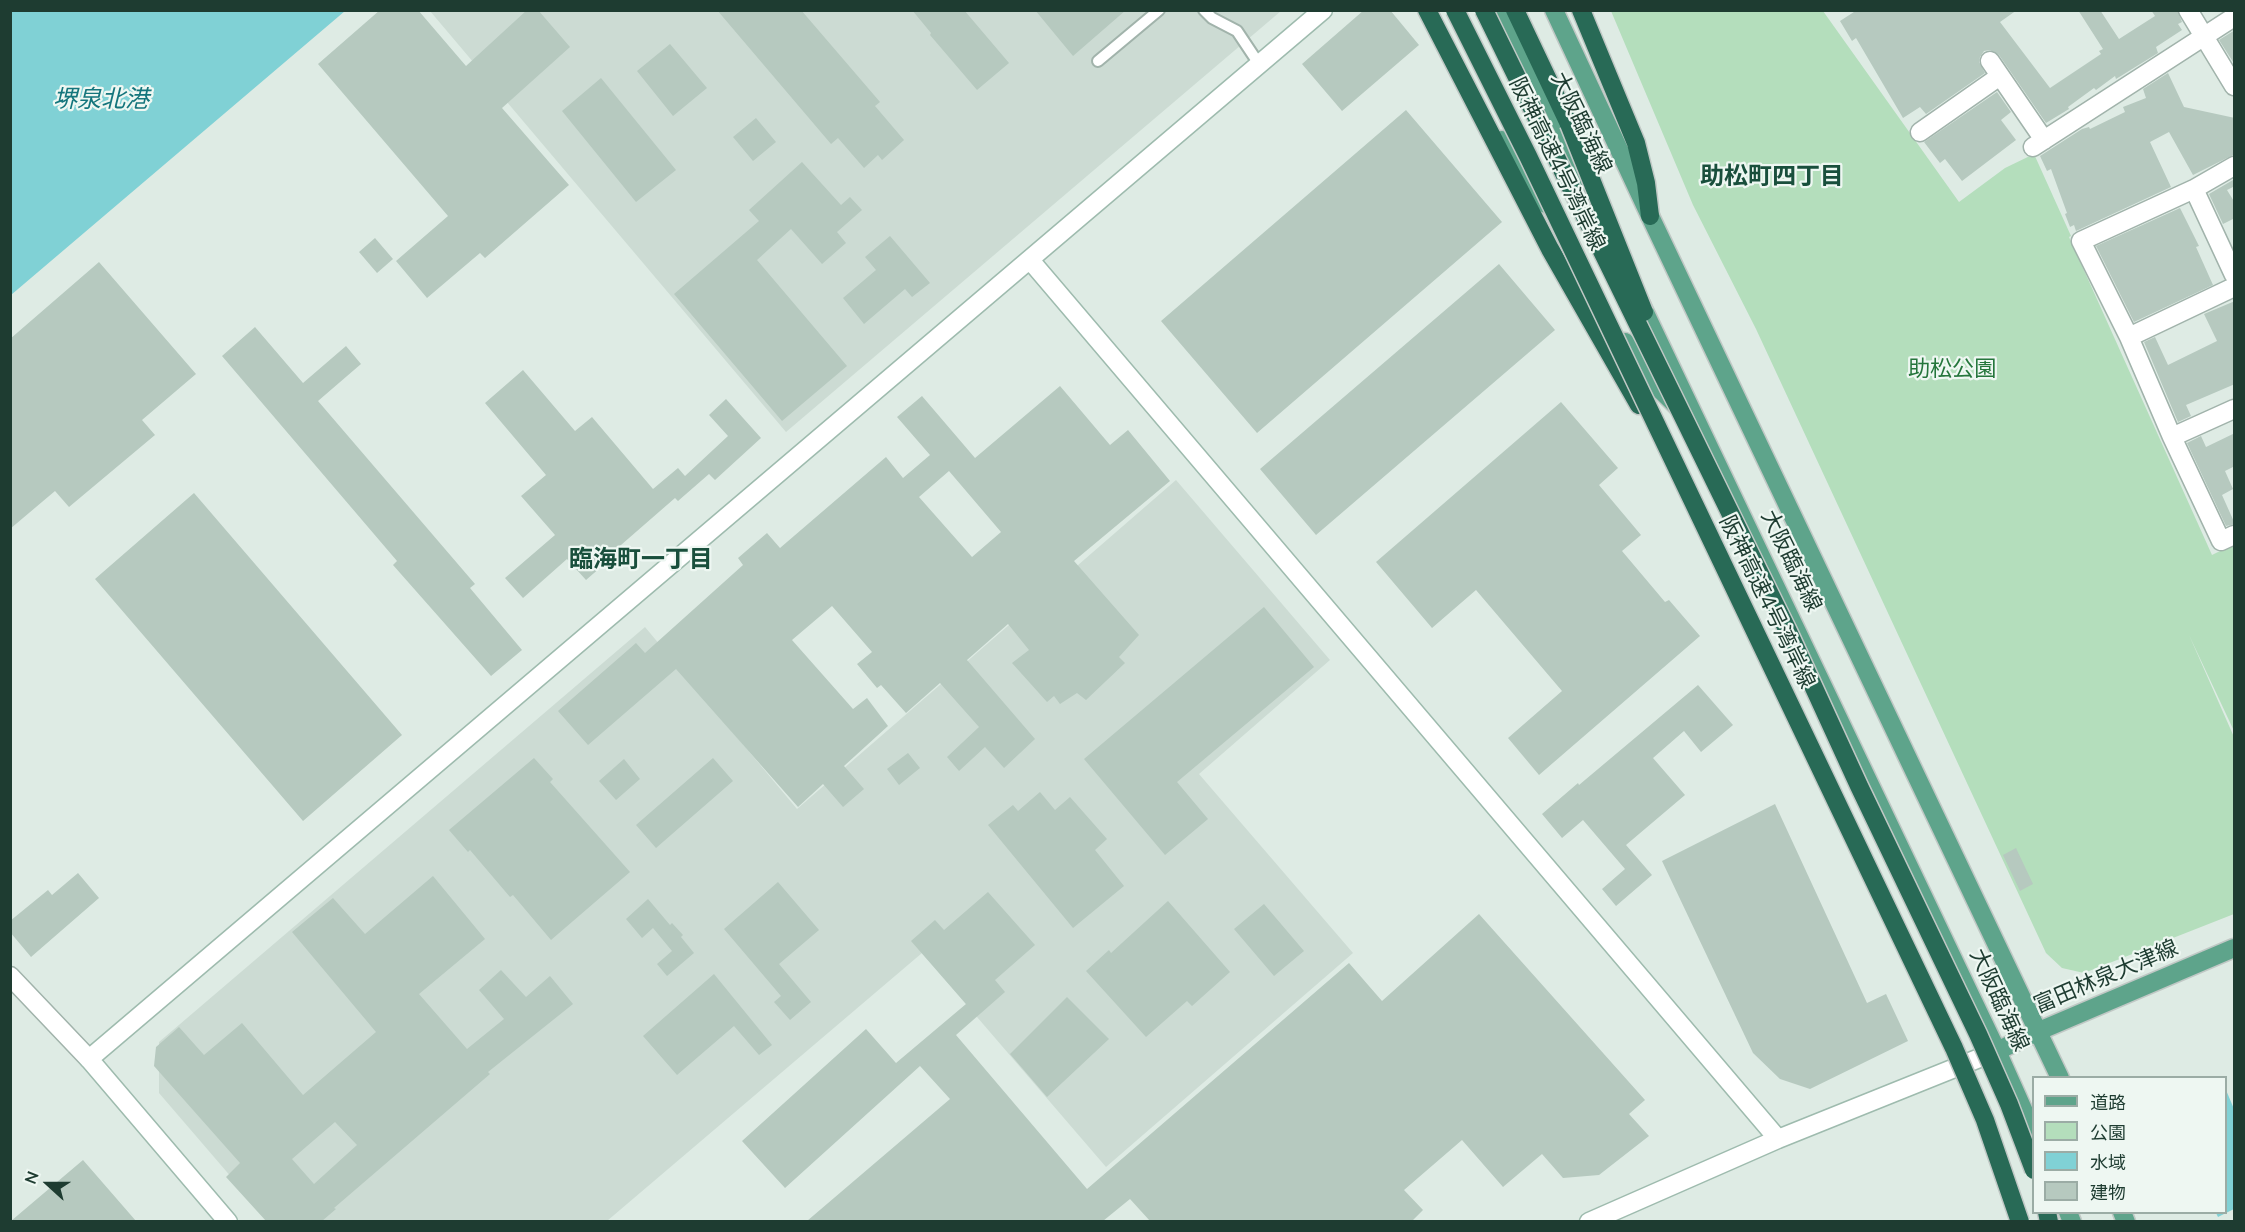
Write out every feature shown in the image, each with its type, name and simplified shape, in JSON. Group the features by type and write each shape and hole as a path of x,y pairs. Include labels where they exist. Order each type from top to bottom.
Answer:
{"highway":[{"path":"1427,10 1550,249 1684,485"},
{"name":"阪神高速4号湾岸線","path":"1455,10 1528,156 1954,1048 1984,1120 2020,1221"},
{"name":"阪神高速4号湾岸線","path":"1484,10 1787,629 1859,786 1978,1034 2009,1104 2032,1165"},
{"path":"1515,10 1569,124 1667,365 1787,629"},
{"path":"1581,10 1635,143 1646,183 1650,216"}],"main road":[{"path":"1435,10 1508,152 1588,264 1622,338 1642,372 1702,430"},
{"name":"大阪臨海線","path":"1500,10 1702,430 1997,1051 2032,1130"},
{"name":"大阪臨海線","path":"1554,10 2060,1076"},
{"name":"富田林泉大津線","path":"1997,1051 2235,948"}],"street":[{"path":"89,1059 1323,10"},
{"path":"2188,10 2233,82"},
{"path":"1920,132 1951,99 1995,68 2039,144 2235,16"},
{"path":"2235,166 2194,189 2081,241 2129,337 2221,542 2235,535"},
{"path":"2194,189 2235,275"},
{"path":"1030,260 1778,1139"},
{"path":"2129,337 2235,287"},
{"path":"2172,437 2235,409"},
{"path":"10,976 89,1059 228,1221"},
{"path":"1589,1221 1778,1139 1997,1051"}],"lane":[{"path":"1098,61 1159,10"},
{"path":"1204,10 1212,18 1237,31 1259,64"}],"shaded area":[{"path":"430,11 1281,11 786,432"},
{"path":"1176,480 1330,660 1199,774 1353,953 1106,1167 922,953 607,1221 269,1221 159,1093 159,1042 645,627 797,809"}],"green space":[{"name":"助松公園","path":"1611,11 1823,11 1959,202 2005,168 2034,154 2212,555 2234,544 2234,731 2189,635 2234,737 2234,914 2084,973 2062,968 2046,953 1756,329 1693,205"}],"water":[{"name":"堺泉北港","path":"11,10 345,10 345,11 11,295"},
{"path":"2227,1092 2234,1109 2234,1209 2227,1212"}],"building":[{"path":"380,10 418,10 466,66 527,10 538,10 570,47 502,108 569,185 485,258 480,253 427,298 396,261 448,216 318,64"},
{"path":"717,10 801,10 880,102 875,106 904,140 882,160 878,155 864,168 838,138 831,144"},
{"path":"912,10 964,10 1009,63 977,90"},
{"path":"1035,10 1126,10 1073,56"},
{"path":"1364,10 1390,10 1419,45 1342,111 1302,64"},
{"path":"1857,10 2017,10 2000,22 2050,88 2101,54 2099,51 2103,49 2078,10 2100,10 2119,39 2155,16 2151,10 2177,10 2182,22 2178,24 2182,30 2156,47 2158,53 2116,79 2115,76 2096,90 2094,88 2068,107 2069,109 2046,123 1999,55 1990,50 1984,51 1980,57 1979,62 1985,73 1926,114 1920,107 1903,118 1856,38 1852,41 1840,21"},
{"path":"2235,30 2235,65 2219,40"},
{"path":"670,44 707,88 673,116 637,71"},
{"path":"2168,73 2184,107 2235,118 2233,155 2193,175 2169,132 2150,142 2171,187 2076,231 2074,225 2070,227 2051,169 2047,171 2040,156 2082,129 2089,127 2090,129 2125,112 2123,107 2146,98 2143,89"},
{"path":"601,78 676,170 636,202 562,111"},
{"path":"1997,92 2011,112 2001,120 2016,140 1962,181 1945,159 1940,163 1924,142"},
{"path":"1406,110 1502,222 1257,433 1161,321"},
{"path":"756,118 776,142 753,161 733,137"},
{"path":"802,162 841,205 850,197 862,210 837,232 846,243 822,264 791,229 757,260 847,366 782,421 674,294 759,221 749,210"},
{"path":"2233,180 2235,186 2227,190 2235,203 2235,218 2223,224 2209,194"},
{"path":"2180,208 2199,246 2196,247 2213,285 2134,322 2096,246"},
{"path":"890,236 930,283 912,297 905,289 864,324 843,298 876,270 865,257"},
{"path":"375,238 393,259 377,273 359,252"},
{"path":"99,262 196,374 142,420 155,435 69,507 55,491 10,529 10,339"},
{"path":"1499,264 1555,330 1316,535 1260,469"},
{"path":"2235,301 2235,384 2186,405 2191,416 2178,422 2144,342 2155,337 2168,365 2217,341 2204,314"},
{"path":"255,327 303,383 346,346 361,364 318,401 475,584 470,588 522,650 491,676 393,565 397,561 222,356"},
{"path":"523,370 575,431 592,417 653,489 678,468 685,476 728,436 709,415 726,399 761,438 715,480 709,474 678,501 675,498 598,565 601,567 586,580 567,559 523,598 505,578 555,535 521,496 546,475 485,403"},
{"path":"1060,386 1110,445 1128,430 1170,481 1074,561 1139,635 1119,657 1125,663 1086,700 1077,693 1060,704 1054,696 1047,702 1012,663 1029,650 1008,624 967,660 1035,739 1004,768 985,747 959,771 947,757 979,727 940,683 906,713 881,685 877,688 857,664 872,652 832,606 792,640 853,709 867,698 888,726 844,766 864,789 843,807 823,784 798,807 676,669 588,745 558,711 636,643 645,653 743,565 738,558 767,533 780,548 886,457 903,478 930,455 897,417 922,396 975,458","holes":["949,471 1001,532 972,557 919,497"]},
{"path":"1561,402 1618,468 1599,485 1641,535 1622,551 1665,602 1669,600 1700,636 1539,775 1508,738 1562,691 1476,590 1432,628 1376,562"},
{"path":"2235,433 2235,466 2225,471 2233,489 2222,495 2235,524 2226,526 2187,443 2201,436 2206,447"},
{"path":"194,493 402,735 303,821 95,579"},
{"path":"1264,607 1314,667 1177,782 1208,819 1165,855 1084,759"},
{"path":"1698,685 1733,725 1701,752 1684,731 1653,758 1685,795 1626,845 1652,875 1616,906 1602,889 1625,869 1583,820 1562,838 1542,814"},
{"path":"908,753 920,768 899,785 887,769"},
{"path":"534,758 553,779 550,782 630,872 551,940 513,895 510,897 470,850 468,852 449,830"},
{"path":"713,758 733,781 656,848 636,825"},
{"path":"624,759 640,779 616,800 599,781"},
{"path":"1040,792 1055,810 1070,797 1107,839 1095,850 1124,886 1073,928 988,825 1013,805 1018,811"},
{"path":"1775,804 1867,1003 1886,994 1908,1041 1810,1089 1780,1079 1753,1053 1662,861"},
{"path":"2016,848 2033,884 2020,891 2003,855"},
{"path":"78,873 99,898 31,957 10,932 10,921 48,890 52,895"},
{"path":"433,876 485,939 419,994 467,1049 504,1019 479,990 501,970 526,997 550,976 573,1004 488,1072 490,1074 334,1208 336,1209 322,1221 266,1221 226,1177 240,1163 154,1066 156,1047 179,1027 204,1055 242,1023 303,1095 376,1032 292,932 333,898 365,934","holes":["335,1122 357,1145 314,1184 292,1159"]},
{"path":"778,882 819,930 779,964 811,1002 790,1020 774,1002 781,996 724,929"},
{"path":"988,892 1035,945 995,980 1005,992 956,1035 1087,1189 1349,963 1382,1001 1479,914 1645,1100 1629,1114 1649,1136 1599,1175 1563,1178 1542,1154 1503,1187 1462,1140 1404,1190 1423,1210 1412,1221 1150,1221 1130,1199 1103,1221 807,1221 950,1099 920,1066 785,1188 742,1141 866,1029 896,1063 966,1004 911,941 935,920 944,930"},
{"path":"648,899 670,925 672,923 683,935 681,937 694,953 667,976 657,964 672,951 653,928 642,938 626,919"},
{"path":"1168,901 1230,972 1192,1006 1187,1001 1146,1037 1086,971 1109,950 1111,953"},
{"path":"1264,904 1304,951 1274,976 1234,929"},
{"path":"714,974 772,1045 759,1055 734,1026 677,1075 643,1036"},
{"path":"1067,997 1109,1039 1047,1097 1010,1054"},
{"path":"83,1160 136,1221 11,1221"}],"district":[{"name":"助松町四丁目","path":"1772,177"},
{"name":"臨海町一丁目","path":"641,560"}]}
